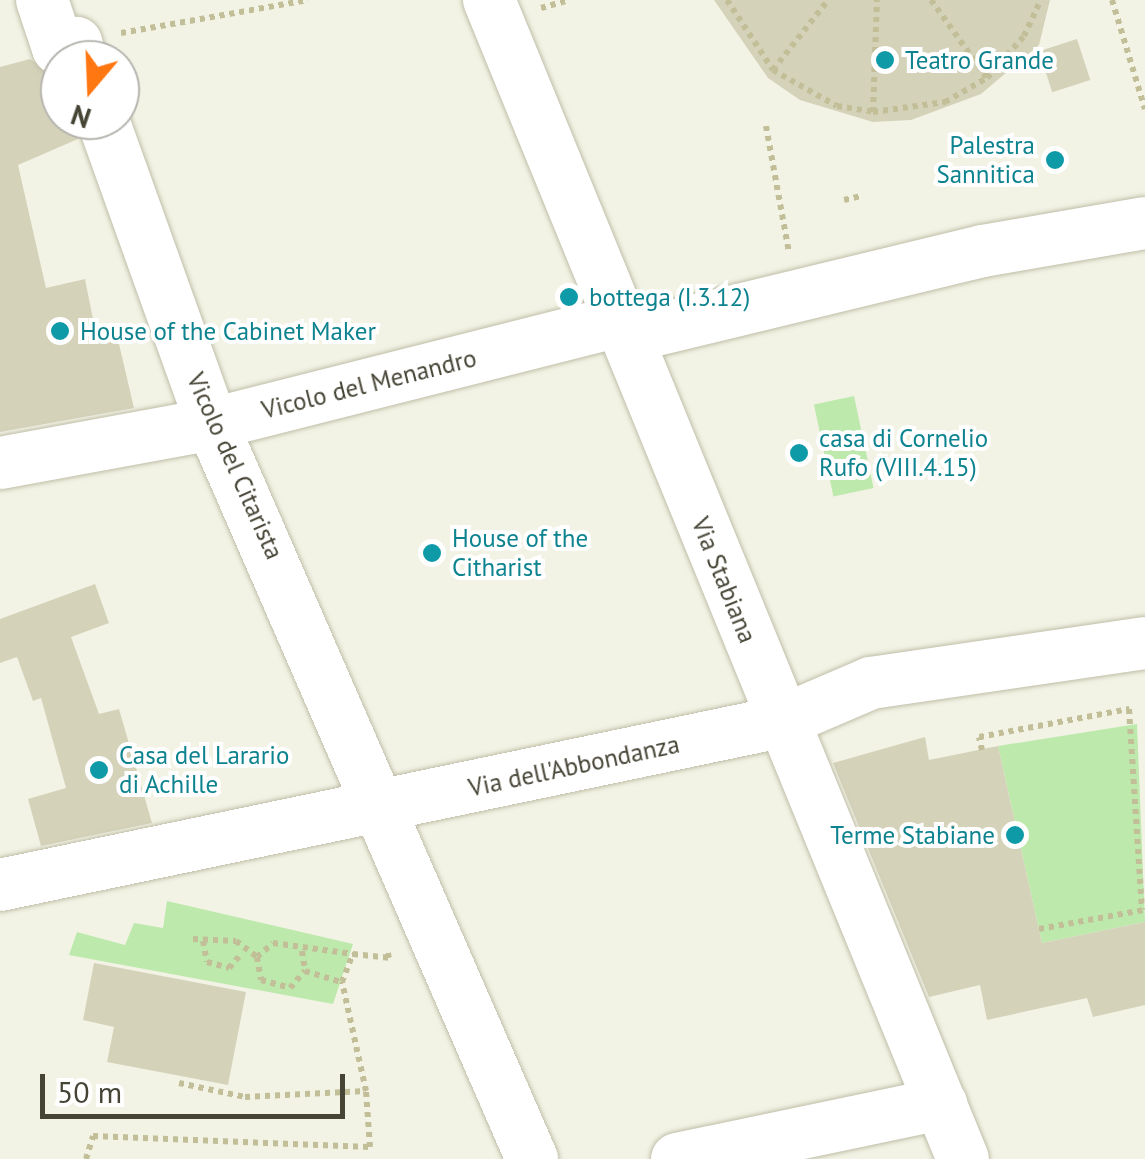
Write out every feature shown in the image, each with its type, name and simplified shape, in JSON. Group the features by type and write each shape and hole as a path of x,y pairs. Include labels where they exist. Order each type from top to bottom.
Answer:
{"street":[{"path":"42,0 55,40"},
{"name":"Via Stabiana","path":"508,6 623,329 780,722 927,1107 963,1159"},
{"name":"Vicolo del Citarista","path":"110,140 212,424 532,1159"},
{"name":"Vicolo del Menandro","path":"0,463 212,424 623,329 1145,224"},
{"name":"Via dell'Abbondanza","path":"3,875 382,807 780,722 871,682 1145,642"},
{"path":"677,1159 927,1107"}],"path":[{"path":"132,40 308,0"},
{"path":"508,6 568,0"},
{"path":"727,0 773,70 837,106 873,112 945,102 987,78 1024,36 1040,0"},
{"path":"773,70 828,0"},
{"path":"873,112 877,0"},
{"path":"931,0 987,78"},
{"path":"1112,0 1145,109"},
{"path":"766,126 796,292"},
{"path":"844,200 862,196"},
{"path":"982,750 979,737 1129,709 1143,910 1039,930"},
{"path":"193,938 236,940 242,953"},
{"path":"203,941 207,962 229,968 242,953"},
{"path":"257,957 273,944 302,951 389,958"},
{"path":"257,957 261,980 290,988 304,971 302,951"},
{"path":"242,953 257,957"},
{"path":"86,1159 93,1136 370,1146 366,1092 342,982 353,954"},
{"path":"304,971 342,982"},
{"path":"179,1084 245,1097 366,1092"}],"green space":[{"path":"854,396 874,488 833,496 814,405"},
{"path":"1137,724 1145,922 1042,943 998,746"},
{"path":"167,901 353,944 333,1004 69,955 77,932 125,945 134,923 163,928"}],"building":[{"name":"Teatro Grande","path":"714,0 1050,0 1039,45 981,94 911,120 873,122 800,100 768,78"},
{"path":"1077,39 1090,80 1052,92 1039,51"},
{"path":"30,59 40,66 40,140 76,140 18,165 46,288 85,279 96,334 116,331 134,408 0,432 0,67"},
{"path":"95,584 109,623 71,637 99,714 119,709 152,823 41,846 28,799 66,788 41,698 33,701 17,657 0,663 0,619"},
{"path":"925,737 929,760 998,746 1042,943 1145,922 1145,1005 1093,1017 1087,998 987,1020 980,985 929,997 833,763"},
{"path":"94,963 246,992 228,1085 107,1062 114,1027 83,1020"}],"place":[{"name":"Teatro Grande","path":"885,60"},
{"name":"Palestra Sannitica","path":"1055,160"},
{"name":"bottega (I.3.12)","path":"569,297"},
{"name":"House of the Cabinet Maker","path":"60,331"},
{"name":"casa di Cornelio Rufo (VIII.4.15)","path":"799,453"},
{"name":"House of the Citharist","path":"432,553"},
{"name":"Casa del Larario di Achille","path":"99,770"},
{"name":"Terme Stabiane","path":"1015,835"}]}
